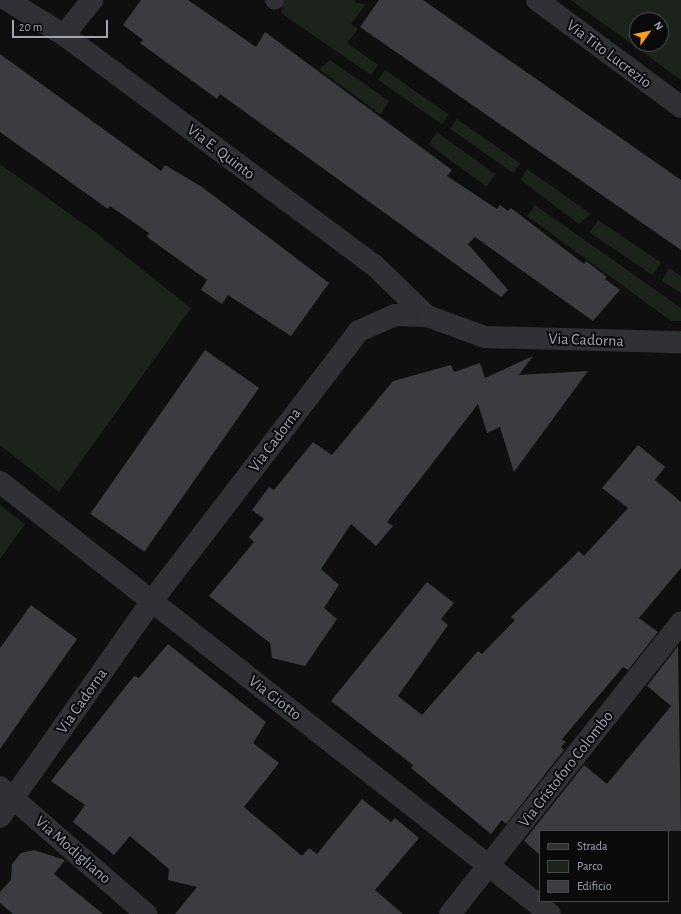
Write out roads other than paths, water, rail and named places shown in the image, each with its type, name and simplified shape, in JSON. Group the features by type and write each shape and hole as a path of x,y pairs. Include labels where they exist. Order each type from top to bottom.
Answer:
{"street":[{"name":"Via E. Quinto","path":"7,0 64,35 374,265 426,316"},
{"path":"64,35 92,0"},
{"name":"Via Tito Lucrezio","path":"537,0 681,107"},
{"name":"Via Cadorna","path":"0,817 7,792 359,331 395,315 426,316 485,337 681,342"},
{"name":"Via Giotto","path":"0,482 550,914"},
{"name":"Via Cristoforo Colombo","path":"450,914 490,866 681,623"},
{"name":"Via Modigliano","path":"7,792 146,914"}]}
